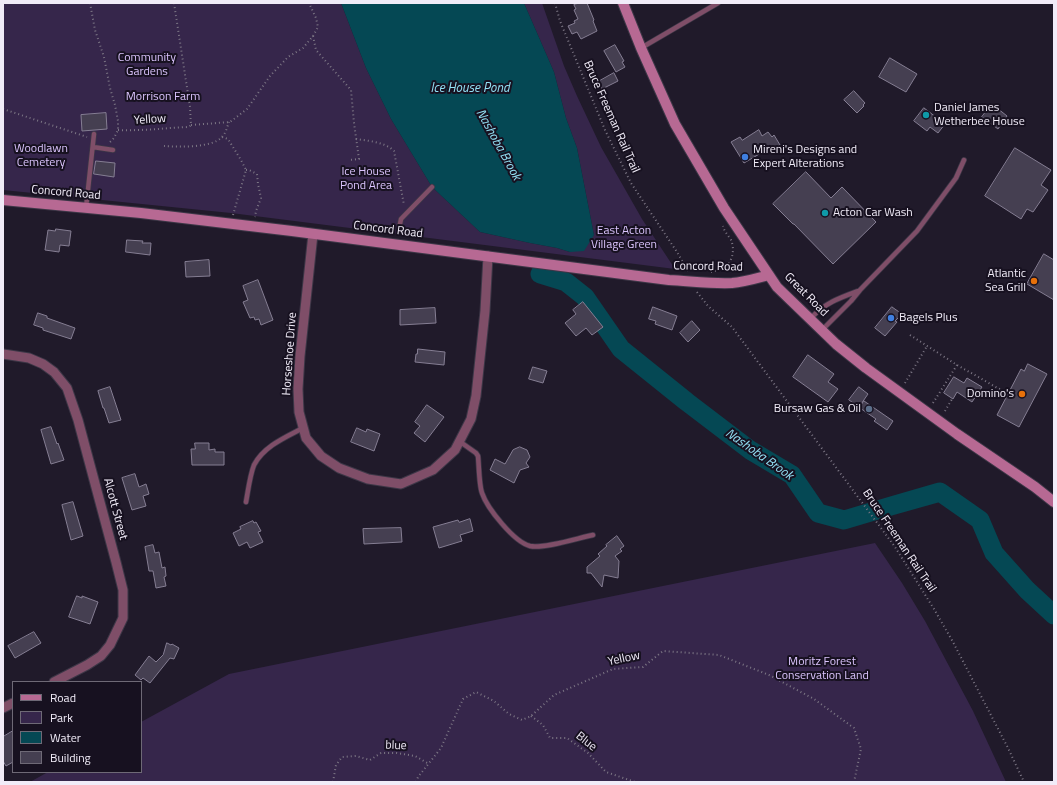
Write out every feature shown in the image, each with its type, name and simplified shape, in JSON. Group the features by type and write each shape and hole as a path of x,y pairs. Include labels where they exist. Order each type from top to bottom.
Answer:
{"street":[{"name":"Great Road","path":"623,3 641,48 675,124 724,208 778,287 836,344 866,368 1054,502"},
{"name":"Concord Road","path":"3,200 141,213 669,280 732,283 769,275"},
{"name":"Horseshoe Drive","path":"313,234 298,389 299,412 306,438 321,456 339,468 368,479 401,484 433,470 455,450 471,419 476,396 485,311 488,256"},
{"name":"Alcott Street","path":"3,354 29,358 44,364 54,372 67,388 78,420 123,590 123,618 110,645 101,656 87,666 56,681"},
{"path":"3,708 12,704"}],"lane":[{"path":"641,48 718,3"},
{"path":"86,208 94,136"},
{"path":"93,147 113,150"},
{"path":"822,330 917,231 956,178 964,160"},
{"path":"400,224 401,219 432,187"},
{"path":"811,318 818,311 835,300 860,290"},
{"path":"246,502 254,466 261,455 271,445 303,428"},
{"path":"459,441 478,456 481,492 491,510 520,541 530,546 544,546 593,535"}],"path":[{"name":"Yellow","path":"90,3 95,30 104,56 115,105 118,130 129,131 189,127 191,125 229,122"},
{"path":"174,3 190,107 191,125"},
{"path":"164,146 181,147 210,144 222,137 226,132 229,122 248,109 270,76 288,57 303,48 313,36 318,26 309,3"},
{"name":"Bruce Freeman Rail Trail","path":"555,3 560,21 605,130 631,183 677,252"},
{"path":"313,36 316,50 351,90 359,159 349,160"},
{"path":"3,109 94,136"},
{"path":"103,149 114,138 118,130"},
{"path":"222,137 228,139 246,170 233,217"},
{"path":"356,139 378,143 390,147 394,151 405,215"},
{"path":"246,170 257,174 261,198 256,211 255,220"},
{"path":"705,272 711,272 724,267 731,260 734,251 731,240 724,229 723,224"},
{"path":"688,272 694,272"},
{"name":"Bruce Freeman Rail Trail","path":"732,326 862,500 895,547 953,642 1024,782"},
{"path":"910,335 957,365 1003,391"},
{"path":"905,383 927,346"},
{"path":"933,403 957,365"},
{"path":"945,411 952,399"},
{"name":"Yellow","path":"531,716 554,694 613,669 643,667 663,651 719,656 769,675 814,699 854,728 861,749 854,782"},
{"path":"416,782 441,748 463,699 476,692 494,701 510,714 522,720 531,716"},
{"name":"Blue","path":"531,716 543,725 550,738 567,738 588,753 606,772 635,782"},
{"name":"blue","path":"333,782 336,765 342,757 356,756 370,760 381,754 397,753 415,756 429,764"}],"green space":[{"path":"3,3 341,3 366,68 391,119 432,187 480,232 570,252 594,235 577,148 566,118 554,72 524,3 542,3 564,66 601,147 642,219 675,269 231,213 3,190"},
{"name":"Moritz Forest Conservation Land","path":"875,543 925,621 973,711 1006,782 30,782 46,773 142,773 142,721 229,674"}],"water":[{"name":"Ice House Pond","path":"341,3 524,3 554,72 566,118 577,148 594,235 584,251 570,252 480,232 432,187 391,119 366,68"}],"building":[{"path":"579,3 587,3 597,31 581,39 577,32 572,34 568,26 575,23 574,21 578,19 574,10 576,9 574,5"},
{"path":"615,45 624,61 622,62 625,67 616,72 604,51"},
{"path":"890,58 917,74 906,92 879,77"},
{"path":"614,73 618,81 602,89 598,82"},
{"path":"854,91 865,103 857,113 844,100"},
{"path":"992,104 1007,116 998,129 982,117"},
{"name":"Daniel James Wetherbee House","path":"924,108 945,124 938,133 930,127 927,131 914,121"},
{"path":"106,113 107,129 82,131 81,115"},
{"path":"759,130 762,136 768,132 772,137 774,135 780,145 770,151 769,149 762,154 761,153 744,163 731,142 740,137 742,140"},
{"path":"1015,148 1051,170 1041,185 1048,190 1033,212 1027,209 1021,219 985,196"},
{"path":"96,161 115,163 114,177 94,174"},
{"path":"806,172 831,198 842,187 876,222 833,264 773,204"},
{"path":"56,229 71,231 69,246 60,245 59,252 45,250 48,230 55,231"},
{"path":"127,240 151,243 150,255 126,252"},
{"path":"1044,254 1054,260 1054,300 1027,284"},
{"path":"209,260 210,276 186,277 185,262"},
{"path":"258,280 273,320 261,325 259,319 255,320 254,317 250,318 243,302 248,300 243,286"},
{"path":"583,302 603,327 592,335 586,328 576,336 565,323 576,314 573,310"},
{"path":"653,307 677,316 672,330 655,324 656,321 649,319"},
{"name":"Bagels Plus","path":"892,307 902,314 895,321 897,322 885,336 875,328"},
{"path":"435,308 436,323 400,325 400,310"},
{"path":"38,313 47,316 47,318 75,328 71,339 43,330 43,328 34,325"},
{"path":"692,321 700,330 688,342 680,333"},
{"path":"418,349 445,352 444,365 415,362"},
{"path":"808,355 834,374 828,382 838,389 828,402 793,377"},
{"name":"Domino's","path":"1028,364 1047,374 1019,427 997,415 1021,369 1024,371"},
{"path":"533,367 547,371 543,383 529,379"},
{"path":"954,377 964,383 967,378 982,387 972,402 957,392 953,399 944,393"},
{"path":"110,387 121,420 109,423 98,391"},
{"path":"859,387 868,394 859,407 849,400"},
{"path":"864,401 893,421 887,430 874,421 876,419 860,408"},
{"path":"427,405 444,417 425,442 414,433 420,426 415,422"},
{"path":"51,427 64,460 51,464 41,430"},
{"path":"357,428 366,432 367,429 380,434 374,451 351,442"},
{"path":"195,443 209,443 209,450 215,449 215,452 224,452 224,465 192,465 191,449 195,449"},
{"path":"520,447 527,450 530,457 526,463 529,467 520,470 514,483 490,470 495,459 505,464 513,450"},
{"path":"135,474 139,487 146,484 149,494 143,496 146,506 132,510 122,478"},
{"path":"73,502 83,536 71,540 62,505"},
{"path":"470,519 473,531 460,535 462,541 439,548 433,527 458,520 459,522"},
{"path":"253,521 254,523 256,522 261,531 258,532 263,542 250,548 247,542 239,546 233,533 241,529 240,527"},
{"path":"401,528 402,542 364,544 363,529"},
{"path":"617,536 624,546 620,549 622,551 615,556 619,561 618,578 604,575 602,587 591,573 587,573 587,567 600,556 598,554"},
{"path":"153,545 155,553 159,552 162,568 165,567 166,576 164,577 166,586 156,588 153,571 149,571 145,547"},
{"path":"77,596 82,598 82,596 98,602 90,624 69,617"},
{"path":"34,632 41,643 15,658 8,646"},
{"path":"167,643 179,648 174,659 170,658 150,683 143,678 141,680 135,675 149,656 156,662 163,655"},
{"path":"12,732 12,763 6,766 3,761 3,737"}],"waterway":[{"name":"Nashoba Brook","path":"540,274 566,282 585,297 621,349 750,450 792,475 818,513 844,520 940,492 980,520 994,553 1027,590 1054,615"}],"place":[{"name":"Daniel James Wetherbee House","path":"926,115"},
{"name":"Mireni's Designs and Expert Alterations","path":"745,157"},
{"name":"Acton Car Wash","path":"825,213"},
{"name":"Atlantic Sea Grill","path":"1034,281"},
{"name":"Bagels Plus","path":"891,318"},
{"name":"Domino's","path":"1022,394"},
{"name":"Bursaw Gas & Oil","path":"869,409"}],"park label":[{"name":"Community Gardens","path":"147,65"},
{"name":"Morrison Farm","path":"163,97"},
{"name":"Woodlawn Cemetery","path":"41,156"},
{"name":"Ice House Pond Area","path":"366,179"},
{"name":"East Acton Village Green","path":"624,238"}]}
